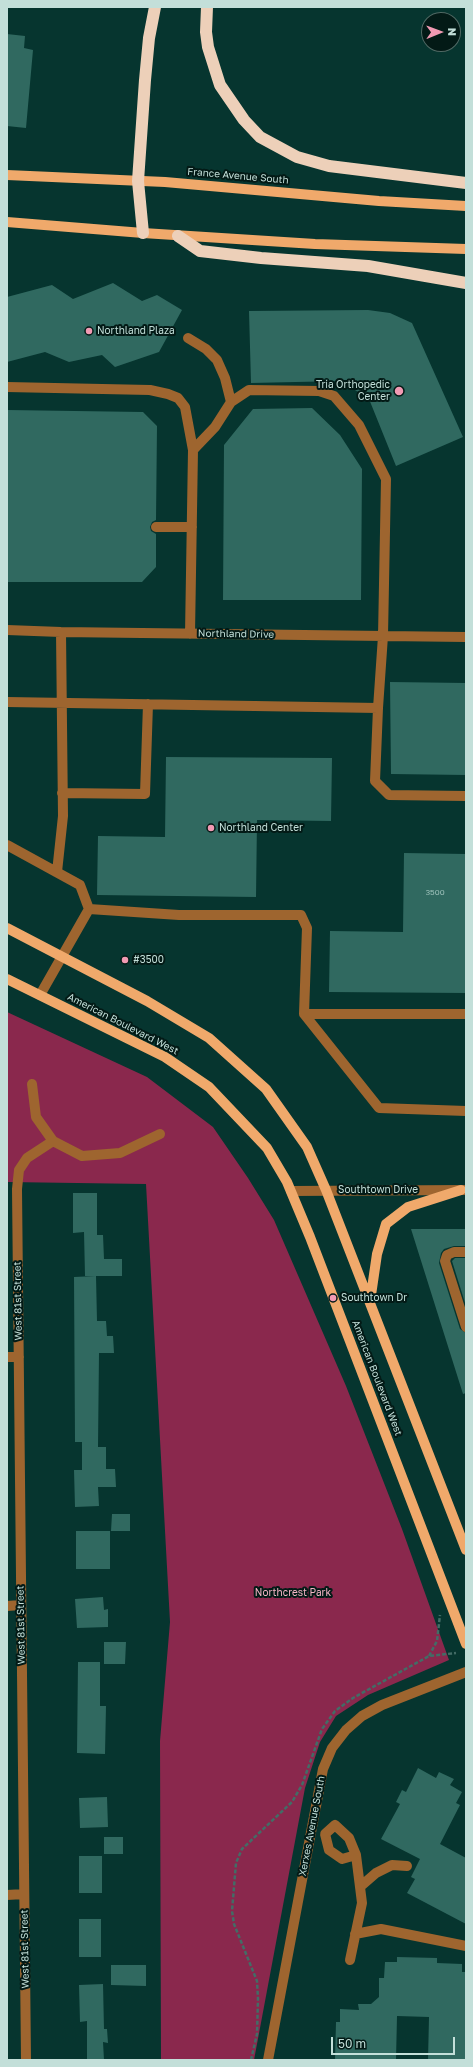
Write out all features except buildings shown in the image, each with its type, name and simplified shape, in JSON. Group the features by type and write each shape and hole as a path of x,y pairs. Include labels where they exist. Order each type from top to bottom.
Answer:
{"highway":[{"path":"143,233 138,181 149,38 155,7"},
{"path":"207,7 206,32 208,47 220,85 244,120 260,137 298,157 329,166 466,183"},
{"path":"178,236 200,251 261,258 368,266 466,283"}],"main road":[{"name":"France Avenue South","path":"7,175 138,181 466,206"},
{"path":"7,222 178,236 401,248 466,249"},
{"name":"American Boulevard West","path":"7,928 147,1001 208,1038 266,1088 307,1147 326,1190 466,1550"},
{"name":"American Boulevard West","path":"7,979 166,1058 208,1087 267,1148 291,1191 466,1644"},
{"path":"370,1304 376,1254 386,1224 408,1207 464,1190"}],"street":[{"path":"188,338 206,349 216,360 225,378 230,402"},
{"path":"7,387 150,390 178,398 185,407 193,450 190,634"},
{"path":"193,450 215,427 230,402 249,390 320,391 334,396 359,425 386,479 383,636 375,781 389,795 466,796"},
{"path":"156,527 192,527"},
{"name":"Northland Drive","path":"7,630 190,634 466,637"},
{"path":"56,872 63,816 60,702 61,632"},
{"path":"7,702 378,708"},
{"path":"62,793 145,794 148,704"},
{"path":"7,845 80,885 89,909 40,995"},
{"path":"89,909 179,915 301,914 307,928 304,1014 379,1108 466,1111"},
{"path":"304,1014 466,1014"},
{"path":"32,1084 36,1117 54,1141 82,1156 120,1153 160,1134"},
{"name":"West 81st Street","path":"26,2060 17,1189 19,1170 27,1158 54,1141"},
{"name":"Southtown Drive","path":"291,1191 464,1190"},
{"path":"466,1252 454,1252 448,1255 445,1261 466,1327"},
{"path":"7,1357 19,1357"},
{"path":"7,1606 21,1605"},
{"name":"Xerxes Avenue South","path":"268,2060 323,1769 332,1748 346,1730 362,1716 382,1705 466,1672"},
{"path":"325,1834 335,1825 349,1838 356,1855 362,1903 350,1960"},
{"path":"312,1829 325,1834"},
{"path":"325,1834 329,1850 342,1859 356,1855"},
{"path":"361,1886 376,1873 392,1865 407,1866"},
{"path":"7,1895 24,1894"},
{"path":"355,1934 381,1929 466,1946"}],"path":[{"path":"429,1656 437,1641 441,1614"}],"green space":[{"name":"Northcrest Park","path":"7,1012 147,1077 213,1127 248,1178 274,1220 346,1386 402,1529 449,1660 368,1695 336,1716 320,1742 305,1788 254,2060 161,2060 160,1741 170,1622 146,1184 7,1182"}],"place":[{"name":"Northland Plaza","path":"89,331"},
{"name":"Tria Orthopedic Center","path":"399,391"},
{"name":"Northland Center","path":"211,828"},
{"name":"#3500","path":"125,960"},
{"name":"Southtown Dr","path":"333,1298"}]}
